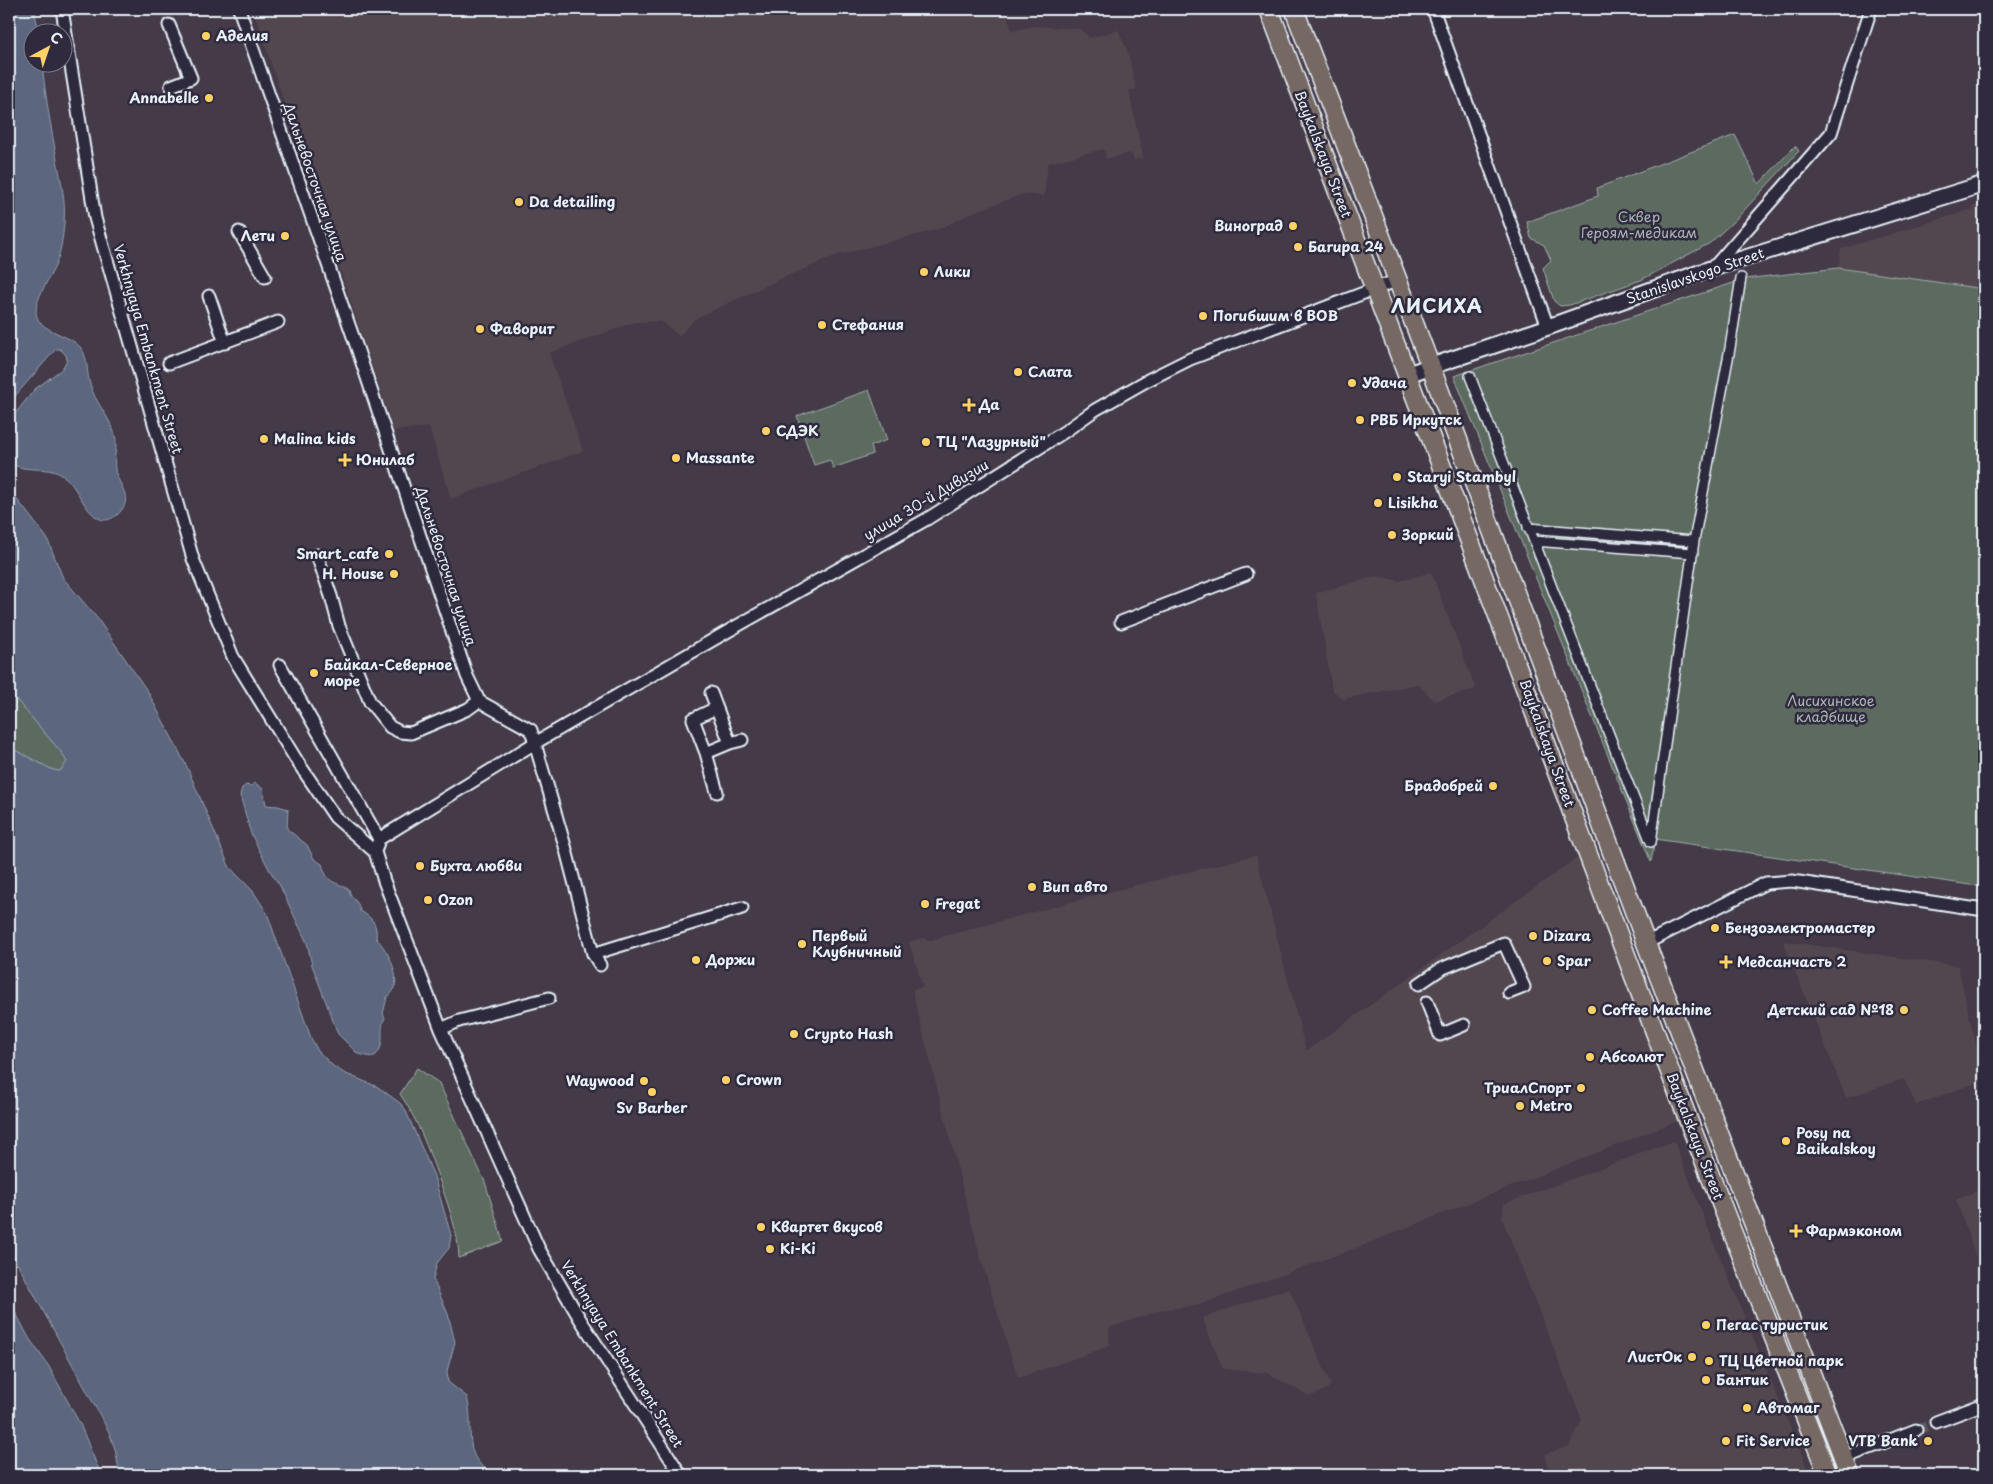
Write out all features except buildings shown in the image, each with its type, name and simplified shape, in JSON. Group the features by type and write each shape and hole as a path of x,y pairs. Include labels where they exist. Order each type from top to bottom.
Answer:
{"main road":[{"name":"Baykalskaya Street","path":"1268,9 1408,374 1689,1122 1828,1475"},
{"name":"Baykalskaya Street","path":"1294,9 1398,280 1646,943 1850,1475"},
{"name":"Stanislavskogo Street","path":"1408,374 1430,365 1548,327 1713,268 1984,184"}],"street":[{"name":"Verkhnyaya Embankment Street","path":"62,9 97,227 193,559 233,657 296,761 335,817 374,852 441,1029 539,1249 585,1327 681,1475"},
{"name":"Дальневосточная улица","path":"238,9 356,346 467,676 479,700"},
{"path":"1433,9 1548,327"},
{"path":"1713,268 1831,133 1871,9"},
{"path":"169,24 190,78 171,86"},
{"path":"239,232 265,277"},
{"path":"1470,376 1651,842 1694,541 1741,278"},
{"name":"улица 30-й Дивизии","path":"378,839 535,743 745,621 927,519 1064,432 1095,410 1148,380 1190,359 1398,280"},
{"path":"209,296 225,342"},
{"path":"169,363 278,322"},
{"path":"1528,528 1694,541"},
{"path":"1534,541 1693,553"},
{"path":"317,554 339,626 370,702 390,727 400,732 411,733 468,709 479,700 532,730 593,954 600,965"},
{"path":"1121,622 1246,574"},
{"path":"280,665 378,839 374,852"},
{"path":"710,693 730,743"},
{"path":"716,708 693,719 706,753 717,792"},
{"path":"706,753 742,740"},
{"path":"1646,943 1766,883 1792,881 1984,910"},
{"path":"593,954 742,908"},
{"path":"1419,984 1441,969 1504,943 1524,987 1509,993"},
{"path":"441,1029 460,1021 549,998"},
{"path":"1427,1002 1440,1035 1464,1025"},
{"path":"1936,1422 1984,1404"},
{"path":"1844,1458 1916,1430"}],"shaded area":[{"path":"253,9 1005,9 1012,31 1033,26 1080,29 1090,38 1118,30 1128,52 1136,89 1129,91 1143,158 1134,160 1131,153 1106,159 1104,149 1048,163 1044,196 1023,194 974,212 939,229 838,255 696,318 679,336 661,321 635,322 549,353 583,451 451,499 429,427 394,431"},
{"path":"1984,203 1984,289 1838,268 1841,249 1973,209 1972,206"},
{"path":"1431,572 1476,689 1434,701 1418,684 1343,699 1332,690 1316,593 1377,576 1400,581"},
{"path":"1256,855 1306,1051 1578,857 1682,1119 1356,1248 1199,1305 1161,1310 1109,1328 1110,1346 1018,1378 980,1256 912,990 923,987 909,942 922,938 931,940"},
{"path":"1783,941 1958,966 1984,1080 1916,1105 1904,1079 1846,1098"},
{"path":"1674,1141 1810,1475 1549,1475 1545,1454 1569,1446 1582,1420 1502,1218 1504,1204"},
{"path":"1984,1188 1984,1280 1956,1200"},
{"path":"1289,1288 1331,1385 1329,1388 1314,1395 1309,1396 1267,1373 1223,1369 1202,1318"}],"green space":[{"name":"Сквер Героям-медикам","path":"1735,135 1759,184 1795,146 1799,151 1736,219 1710,243 1641,280 1570,305 1560,306 1554,301 1543,268 1551,260 1544,245 1531,238 1527,222 1598,196 1597,188"},
{"name":"Лисихинское кладбище","path":"1838,268 1984,289 1984,887 1655,839 1651,862 1454,376 1745,279"},
{"path":"869,390 887,440 871,446 873,454 833,468 830,460 814,465 797,416"},
{"path":"9,691 61,752 67,762 60,771 53,770 9,747"},
{"path":"417,1068 439,1083 485,1182 503,1241 459,1258 455,1228 439,1179 417,1124 400,1094"}],"water":[{"path":"9,9 34,9 37,22 22,22 22,72 43,72 48,111 64,199 64,223 60,249 56,264 38,301 36,312 42,324 76,343 84,352 92,391 113,428 116,439 115,469 125,497 123,508 118,514 109,519 101,519 88,509 66,478 52,471 23,468 9,462 9,421 35,389 62,369 67,360 66,355 60,349 56,349 9,403"},
{"path":"9,489 47,538 63,578 97,618 148,692 187,767 229,866 253,891 267,913 311,1038 318,1051 333,1066 344,1073 378,1087 405,1109 434,1176 451,1235 449,1248 437,1263 433,1279 448,1314 455,1342 447,1371 448,1382 467,1397 473,1452 486,1469 498,1475 120,1475 115,1449 109,1432 9,1248 9,747 53,770 60,771 67,762 61,752 9,691"},
{"path":"255,783 263,789 266,805 288,809 287,829 307,845 314,859 322,864 326,875 335,883 349,889 360,911 368,916 375,925 376,938 386,951 394,968 395,984 393,992 387,997 383,1014 385,1018 382,1027 381,1046 376,1055 372,1057 358,1054 338,1034 312,965 307,943 280,886 251,834 240,795 242,788"},
{"path":"9,1300 29,1338 48,1365 80,1424 101,1475 9,1475"}],"tunnel":[{"path":"1916,1430 1936,1422"}],"place":[{"name":"Аделия","path":"206,36"},
{"name":"Annabelle","path":"209,98"},
{"name":"Da detailing","path":"519,202"},
{"name":"Виноград","path":"1293,226"},
{"name":"Лети","path":"285,236"},
{"name":"Багира 24","path":"1298,247"},
{"name":"Лики","path":"924,272"},
{"name":"Погибшим в ВОВ","path":"1203,316"},
{"name":"Стефания","path":"822,325"},
{"name":"Фаворит","path":"480,329"},
{"name":"Слата","path":"1018,372"},
{"name":"Удача","path":"1352,383"},
{"name":"Да","path":"969,405"},
{"name":"РВБ Иркутск","path":"1360,420"},
{"name":"СДЭК","path":"766,431"},
{"name":"Malina kids","path":"264,439"},
{"name":"ТЦ \"Лазурный\"","path":"926,442"},
{"name":"Massante","path":"676,458"},
{"name":"Юнилаб","path":"345,460"},
{"name":"Staryi Stambyl","path":"1397,477"},
{"name":"Lisikha","path":"1378,503"},
{"name":"Зоркий","path":"1392,535"},
{"name":"Smart_cafe","path":"389,554"},
{"name":"H. House","path":"394,574"},
{"name":"Байкал-Северное море","path":"314,673"},
{"name":"Брадобрей","path":"1493,786"},
{"name":"Бухта любви","path":"420,866"},
{"name":"Вип авто","path":"1032,887"},
{"name":"Ozon","path":"428,900"},
{"name":"Fregat","path":"925,904"},
{"name":"Бензоэлектромастер","path":"1715,928"},
{"name":"Dizara","path":"1533,936"},
{"name":"Первый Клубничный","path":"802,944"},
{"name":"Доржи","path":"696,960"},
{"name":"Spar","path":"1547,961"},
{"name":"Медсанчасть 2","path":"1726,962"},
{"name":"Coffee Machine","path":"1592,1010"},
{"name":"Детский сад №18","path":"1904,1010"},
{"name":"Crypto Hash","path":"794,1034"},
{"name":"Абсолют","path":"1590,1057"},
{"name":"Crown","path":"726,1080"},
{"name":"Waywood","path":"644,1081"},
{"name":"ТриалСпорт","path":"1581,1088"},
{"name":"Sv Barber","path":"652,1092"},
{"name":"Мetro","path":"1520,1106"},
{"name":"Posy na Baikalskoy","path":"1786,1141"},
{"name":"Квартет вкусов","path":"761,1227"},
{"name":"Фармэконом","path":"1796,1231"},
{"name":"Ki-Ki","path":"770,1249"},
{"name":"Пегас туристик","path":"1706,1325"},
{"name":"ЛистОк","path":"1692,1357"},
{"name":"ТЦ Цветной парк","path":"1709,1361"},
{"name":"Бантик","path":"1706,1380"},
{"name":"Автомаг","path":"1747,1408"},
{"name":"Fit Service","path":"1726,1441"},
{"name":"VTB Bank","path":"1928,1441"}],"district":[{"name":"ЛИСИХА","path":"1437,306"}]}
